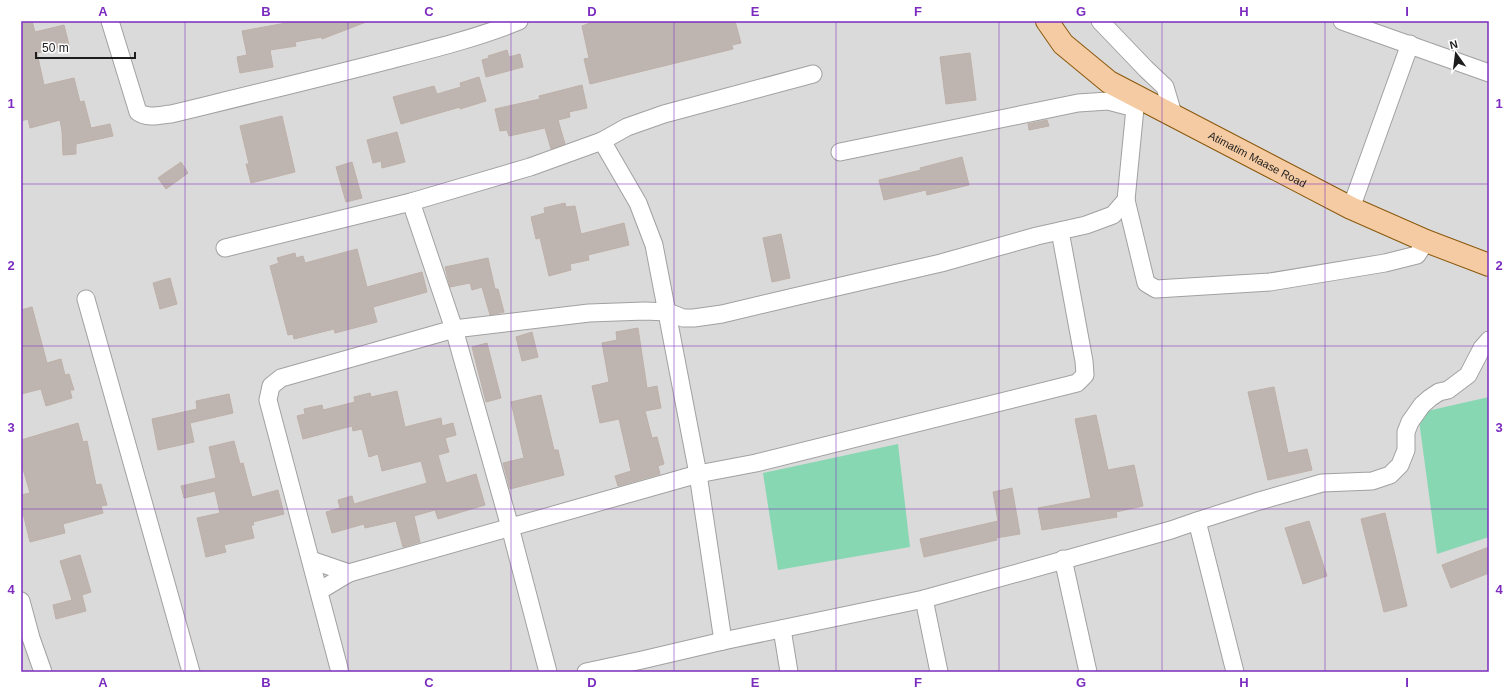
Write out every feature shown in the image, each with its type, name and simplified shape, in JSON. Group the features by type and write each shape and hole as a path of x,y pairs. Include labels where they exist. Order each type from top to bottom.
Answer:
{"main road":[{"name":"Atimatim Maase Road","path":"1047,21 1063,44 1079,59 1134,101 1173,114 1351,208 1426,241 1489,265"}],"street":[{"path":"110,21 138,112 142,115 150,116 178,112 319,78 446,45 501,28 518,21"},
{"path":"1100,21 1165,87 1173,114"},
{"path":"1342,21 1375,26 1410,44 1489,73"},
{"path":"1351,208 1410,44"},
{"path":"225,248 411,202 530,167 602,141 627,128 664,114 813,74"},
{"path":"840,152 889,143 978,122 1078,103 1134,101 1126,200 1146,283 1156,289 1270,282 1386,263 1417,255 1426,241"},
{"path":"602,141 638,203 654,245 698,474 723,640"},
{"path":"340,672 268,400 271,386 281,378 454,329 589,313 645,311 668,312 683,318 722,314 941,263 1086,225 1113,215 1126,200"},
{"path":"411,202 454,329 510,527 548,672"},
{"path":"319,591 349,573 698,474 756,463 1077,383 1084,375 1084,360 1060,231"},
{"path":"86,299 191,672"},
{"path":"586,672 643,666 723,640 924,599 1171,530 1263,500 1322,484 1372,482 1390,475 1400,465 1406,450 1406,432 1410,422 1422,405 1439,392 1448,390 1468,375 1482,348 1489,340"},
{"path":"1197,521 1236,672"},
{"path":"1063,559 1088,672"},
{"path":"311,560 349,573"},
{"path":"924,599 939,672"},
{"path":"21,601 31,638 43,672"},
{"path":"782,629 789,672"}],"shaded area":[{"path":"21,21 1489,21 1489,672 21,672"}],"green space":[{"path":"1489,397 1489,537 1437,554 1418,413"},
{"path":"898,444 910,547 778,570 763,473"}],"building":[{"path":"21,21 32,21 35,32 64,25 69,45 37,53 44,85 74,78 80,102 84,101 91,128 110,124 113,136 76,144 76,154 63,155 60,120 30,128 28,119 21,121"},
{"path":"297,21 366,22 322,39 322,37 295,42 296,46 270,50 273,67 240,73 237,57 247,55 242,31"},
{"path":"590,21 735,21 741,43 732,45 733,49 590,84 584,59 589,58 582,26 590,23"},
{"path":"507,50 509,57 520,54 523,67 486,77 482,60 489,58 488,56"},
{"path":"970,53 976,100 946,104 940,57"},
{"path":"479,77 486,101 401,124 393,97 434,86 437,94 461,87 460,83"},
{"path":"582,85 587,108 569,112 570,117 558,120 565,144 551,149 545,128 509,136 507,130 500,131 495,109 540,99 539,96"},
{"path":"282,116 295,172 251,183 246,164 249,164 240,126"},
{"path":"1047,120 1049,126 1029,130 1028,124"},
{"path":"397,132 405,162 382,168 381,161 373,163 367,140"},
{"path":"962,157 969,185 927,195 926,190 884,200 879,180 921,170 920,168"},
{"path":"181,162 188,173 166,189 158,178"},
{"path":"352,162 362,198 346,202 336,167"},
{"path":"565,203 566,207 575,206 581,234 624,223 629,245 588,255 589,260 570,264 571,270 549,276 540,238 536,239 531,217 545,213 544,208"},
{"path":"781,234 790,278 772,282 763,238"},
{"path":"357,249 367,287 422,272 427,292 373,307 377,322 335,333 334,329 294,339 293,334 288,335 270,266 279,263 277,258 295,253 296,258 303,256 305,263"},
{"path":"488,258 495,289 498,289 504,312 490,315 482,287 472,290 470,283 450,287 445,267"},
{"path":"170,278 177,304 160,309 153,283"},
{"path":"32,307 47,363 61,359 65,375 69,374 74,390 70,390 72,398 46,406 41,389 21,394 21,310"},
{"path":"638,328 647,388 657,386 661,408 645,411 652,438 657,437 664,464 658,466 660,474 618,486 615,476 631,471 619,419 600,423 592,386 609,382 602,343 617,340 616,332"},
{"path":"532,332 538,357 522,361 516,337"},
{"path":"487,343 501,398 486,402 472,347"},
{"path":"1274,387 1288,453 1307,449 1312,470 1268,480 1248,392"},
{"path":"397,391 405,427 441,418 442,426 453,423 456,435 445,438 449,452 438,455 446,483 476,474 485,505 438,519 435,510 414,516 420,542 403,547 396,521 365,528 364,524 332,533 326,512 340,508 338,500 352,496 354,504 427,483 421,461 382,471 378,454 369,457 362,429 353,431 352,426 303,439 297,416 305,414 304,409 322,405 323,410 355,402 354,397 370,393 371,397"},
{"path":"229,394 233,413 190,423 194,442 158,450 152,419 197,409 196,401"},
{"path":"541,395 554,450 558,450 564,475 510,489 503,463 524,458 511,402"},
{"path":"1096,415 1108,470 1134,465 1143,506 1116,512 1117,517 1042,530 1038,508 1091,498 1075,419"},
{"path":"78,423 83,442 87,441 96,485 101,484 107,505 101,506 103,513 63,524 65,533 30,542 21,505 21,495 30,493 21,462 21,456 23,456 21,440"},
{"path":"234,441 240,464 243,463 252,497 278,490 284,514 253,522 254,525 251,525 254,538 224,545 226,552 206,557 197,518 220,513 215,491 184,498 181,486 216,478 209,447"},
{"path":"1012,488 1020,534 996,538 997,540 924,557 920,539 998,521 993,492"},
{"path":"1385,513 1407,606 1384,612 1361,519"},
{"path":"1309,521 1327,576 1303,584 1285,528"},
{"path":"1489,547 1489,573 1451,588 1442,565"},
{"path":"80,555 91,592 82,595 86,611 56,619 53,605 72,600 60,561"}]}
